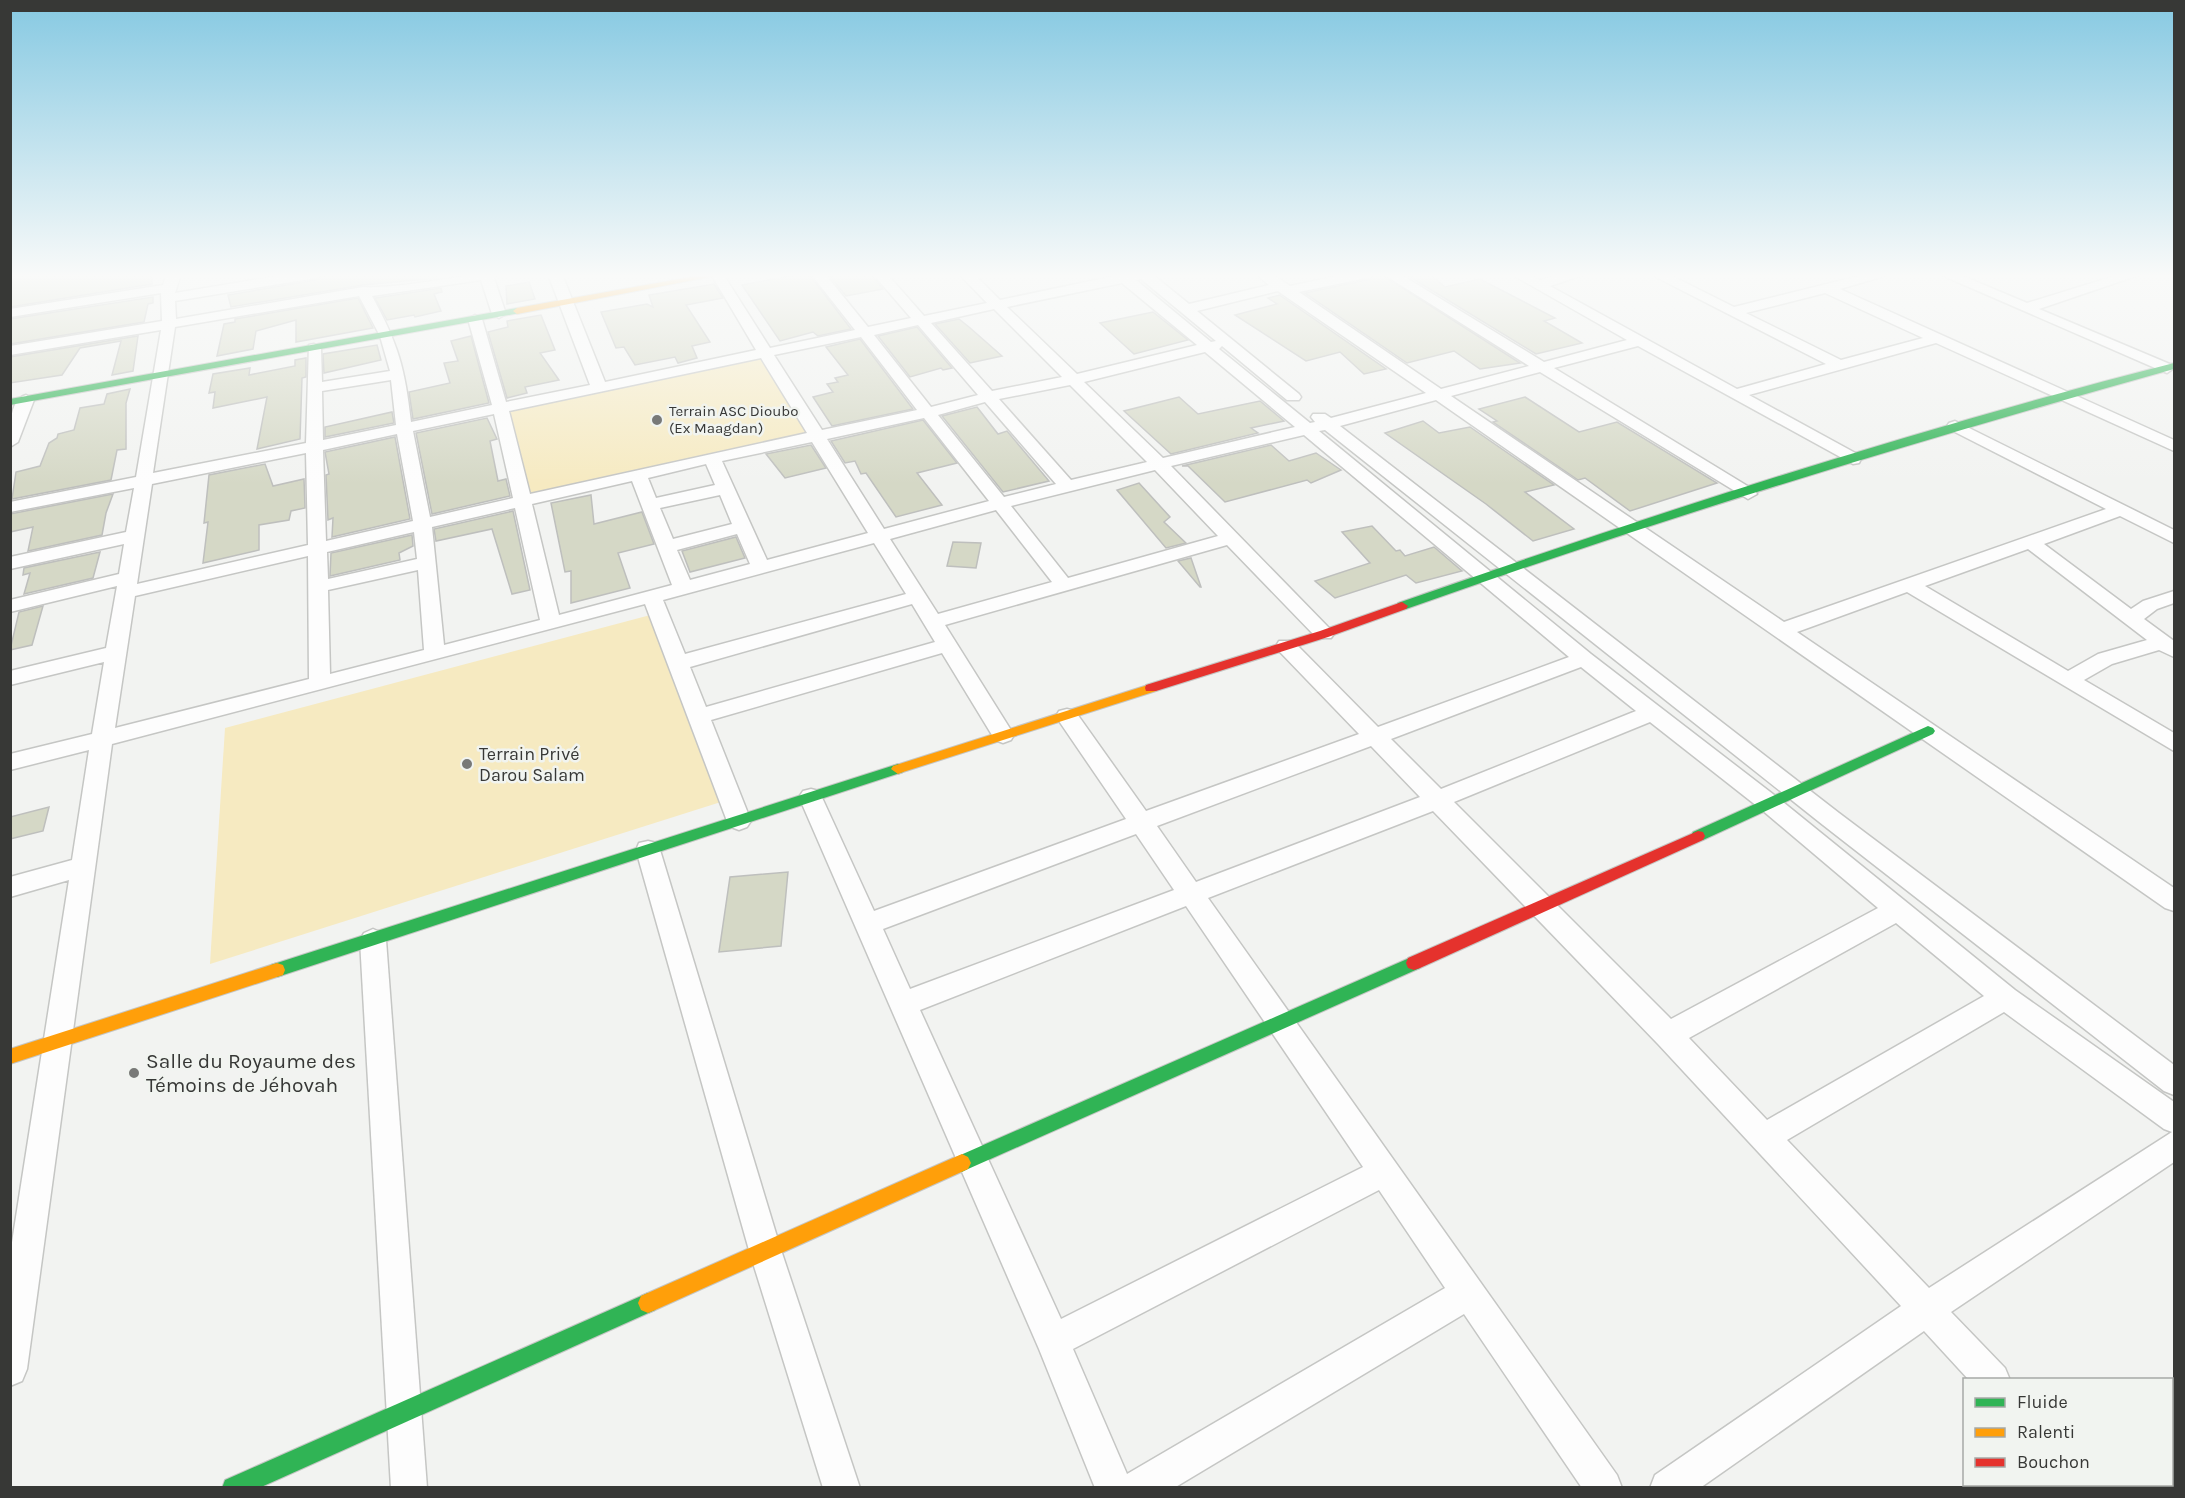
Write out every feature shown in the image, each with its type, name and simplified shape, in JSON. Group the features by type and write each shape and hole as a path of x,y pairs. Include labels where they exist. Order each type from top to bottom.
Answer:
{"street":[{"path":"10,351 50,344"},
{"path":"10,1370 16,1301 59,1041 102,738 165,344"},
{"path":"10,442 18,401 339,344"},
{"path":"389,344 398,374 404,428 423,526 435,654"},
{"path":"482,344 500,407 551,622"},
{"path":"582,344 599,387"},
{"path":"761,344 878,538 1003,735"},
{"path":"10,507 811,344"},
{"path":"872,344 1063,584"},
{"path":"941,344 1067,486"},
{"path":"1037,344 1160,465 1324,634"},
{"path":"1204,344 1512,569 1794,790 2175,1082"},
{"path":"10,606 319,549 712,458 1073,380 1220,344"},
{"path":"1230,344 1485,576 1584,659 1770,804 2005,998 2175,1119"},
{"path":"1364,344 2175,901"},
{"path":"1503,344 1748,494"},
{"path":"10,762 435,654 1000,506 1067,486 1318,426 1629,344"},
{"path":"1645,344 1853,459"},
{"path":"1796,344 1841,366"},
{"path":"1736,394 1918,344"},
{"path":"1951,344 2175,446"},
{"path":"2115,344 2171,367"},
{"path":"314,348 313,447 319,549 320,683"},
{"path":"10,1057 1003,735 1324,634 1485,576 1748,494 1955,426 2171,367"},
{"path":"314,388 398,374"},
{"path":"1955,426 2175,537"},
{"path":"712,458 761,568"},
{"path":"638,475 683,588"},
{"path":"650,505 726,488"},
{"path":"1782,630 2121,510"},
{"path":"665,547 743,527"},
{"path":"10,563 134,536"},
{"path":"933,622 1230,538"},
{"path":"2030,542 2169,646"},
{"path":"320,586 428,562"},
{"path":"1909,585 2172,740"},
{"path":"652,596 739,821"},
{"path":"678,663 917,597"},
{"path":"2132,618 2150,605 2175,597"},
{"path":"699,716 947,645"},
{"path":"1286,646 1668,1035 1991,1378"},
{"path":"2068,680 2105,659 2169,646"},
{"path":"10,678 117,652"},
{"path":"867,924 1584,659"},
{"path":"903,1005 1191,892 1438,799 1651,713"},
{"path":"1067,716 1604,1488"},
{"path":"233,1488 1280,1020 1770,804 1794,790 1928,731"},
{"path":"811,797 1053,1341 1114,1488"},
{"path":"648,850 765,1250 842,1488"},
{"path":"10,887 85,866"},
{"path":"1668,1035 1899,909"},
{"path":"372,940 409,1488"},
{"path":"1765,1137 2005,998"},
{"path":"1668,1488 1926,1309 2175,1145"},
{"path":"1053,1341 1384,1172"},
{"path":"1138,1488 1468,1293"}],"shaded area":[{"name":"Terrain ASC Dioubo (Ex Maagdan)","path":"764,356 810,432 531,495 508,408"},
{"name":"Terrain Privé Darou Salam","path":"658,613 724,801 210,964 225,728"}],"building":[{"path":"90,344 104,344 80,348 62,375 10,383 10,357"},
{"path":"120,344 137,344 133,371 112,375"},
{"path":"220,344 254,344 253,349 217,356"},
{"path":"452,344 473,344 489,403 413,419 409,392 450,383 444,363 458,361"},
{"path":"491,344 553,344 555,350 540,353 559,380 525,387 527,393 507,398"},
{"path":"614,344 701,344 692,346 697,358 678,363 675,357 635,365 624,347 616,348"},
{"path":"839,344 864,344 913,409 832,426 813,397 833,392 827,384 838,382 835,378 848,375 826,347"},
{"path":"884,344 931,344 952,368 943,370 941,368 910,377"},
{"path":"953,344 988,344 1002,356 970,363"},
{"path":"1123,344 1173,344 1134,354"},
{"path":"1280,344 1350,344 1386,369 1364,374 1340,352 1306,361"},
{"path":"1379,344 1490,344 1520,363 1480,369 1454,351 1407,363"},
{"path":"1519,344 1578,344 1536,354"},
{"path":"377,345 381,360 324,373 323,354"},
{"path":"306,358 306,377 302,378 300,439 257,449 267,397 213,408 215,392 209,393 213,374 250,368 249,375 295,366 295,360"},
{"path":"130,389 126,403 126,449 117,450 111,480 12,499 16,472 40,466 49,443 57,438 58,434 74,430 80,408 104,404 107,394"},
{"path":"1179,397 1198,414 1260,401 1284,421 1251,428 1258,433 1171,454 1124,411"},
{"path":"1525,397 1579,432 1617,422 1717,483 1630,511 1585,478 1578,480 1493,422 1497,421 1479,409"},
{"path":"977,407 998,434 1007,431 1049,481 1003,492 942,416"},
{"path":"392,412 394,423 325,437 325,427"},
{"path":"487,418 497,439 490,441 498,481 506,479 510,496 432,514 416,433"},
{"path":"923,420 957,463 917,473 942,505 896,517 866,473 861,474 855,461 845,463 831,441"},
{"path":"1423,421 1439,433 1470,427 1554,485 1525,492 1574,529 1533,541 1486,504 1385,433"},
{"path":"395,437 410,519 332,537 333,518 328,520 326,475 329,474 325,452"},
{"path":"811,445 826,468 785,478 766,454"},
{"path":"1271,445 1289,461 1316,453 1341,470 1311,483 1307,480 1225,502 1188,466 1182,466"},
{"path":"265,464 273,486 304,479 305,508 291,511 289,520 259,525 259,550 203,563 208,522 204,523 209,475"},
{"path":"1139,483 1170,517 1164,522 1186,543 1166,548 1117,490"},
{"path":"113,494 106,513 102,535 28,551 33,527 10,532 10,514"},
{"path":"591,495 594,524 642,512 654,544 618,553 630,588 571,603 571,571 565,572 551,503"},
{"path":"513,511 530,590 512,594 492,529 436,541 434,529"},
{"path":"1372,526 1396,551 1400,550 1405,556 1434,547 1462,571 1416,583 1406,575 1335,598 1315,581 1370,563 1342,532"},
{"path":"412,535 413,546 399,553 400,560 330,576 331,553"},
{"path":"736,537 745,558 690,572 682,551"},
{"path":"953,542 981,543 976,568 947,566"},
{"path":"100,552 93,578 24,594 30,573 23,575 24,568"},
{"path":"1191,558 1201,587 1178,561"},
{"path":"43,606 32,645 10,650 19,612"},
{"path":"49,807 43,831 10,839 10,817"},
{"path":"788,872 781,946 719,952 730,877"}],"traffic: fast":[{"path":"10,402 334,344"},
{"path":"1402,606 1497,572 1786,478 2174,366"},
{"path":"1698,836 1928,731"},
{"path":"277,970 898,769"},
{"path":"962,1163 1414,963"},
{"path":"233,1488 648,1303"}],"traffic: slow":[{"path":"898,769 1151,688"},
{"path":"10,1057 277,970"},
{"path":"648,1303 962,1163"}],"traffic: jam":[{"path":"1151,688 1324,634 1402,606"},
{"path":"1414,963 1698,836"}],"place":[{"name":"Terrain ASC Dioubo (Ex Maagdan)","path":"657,420"},
{"name":"Terrain Privé Darou Salam","path":"467,764"},
{"name":"Salle du Royaume des Témoins de Jéhovah","path":"134,1073"}]}
